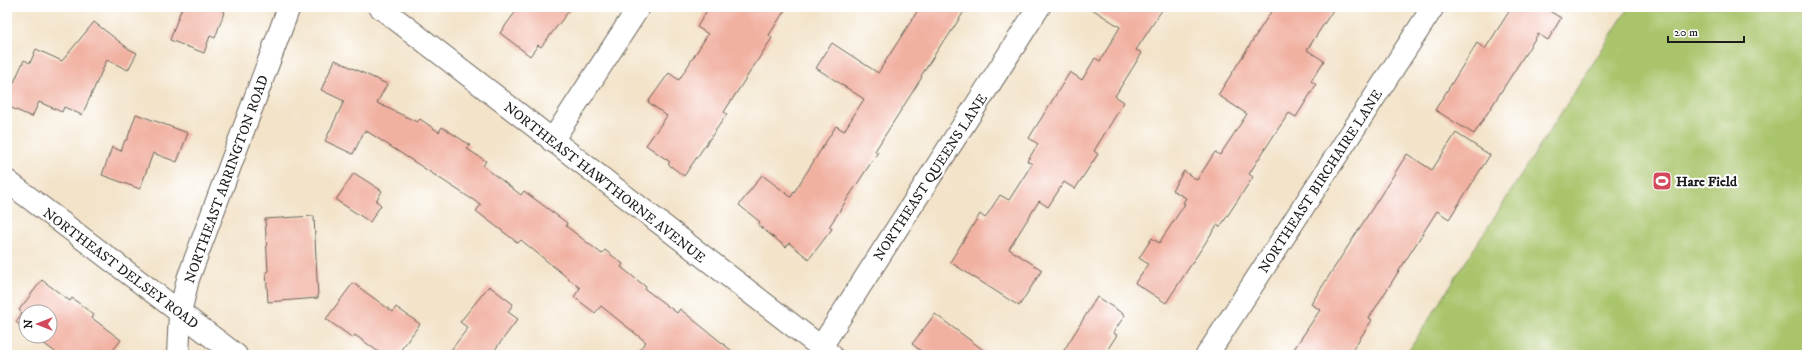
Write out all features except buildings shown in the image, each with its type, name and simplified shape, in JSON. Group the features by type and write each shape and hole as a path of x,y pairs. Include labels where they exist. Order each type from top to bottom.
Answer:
{"street":[{"name":"NORTHEAST ARRINGTON ROAD","path":"178,355 180,313 188,279 289,7"},
{"name":"NORTHEAST HAWTHORNE AVENUE","path":"380,7 826,351"},
{"path":"552,141 639,7"},
{"name":"NORTHEAST QUEENS LANE","path":"826,351 1039,7"},
{"name":"NORTHEAST BIRCHAIRE LANE","path":"1207,355 1433,7"},
{"name":"NORTHEAST DELSEY ROAD","path":"7,181 236,355"}],"green space":[{"name":"Hare Field","path":"1629,7 1807,7 1807,355 1406,355"}],"place":[{"name":"Hare Field","path":"1662,181"}]}
